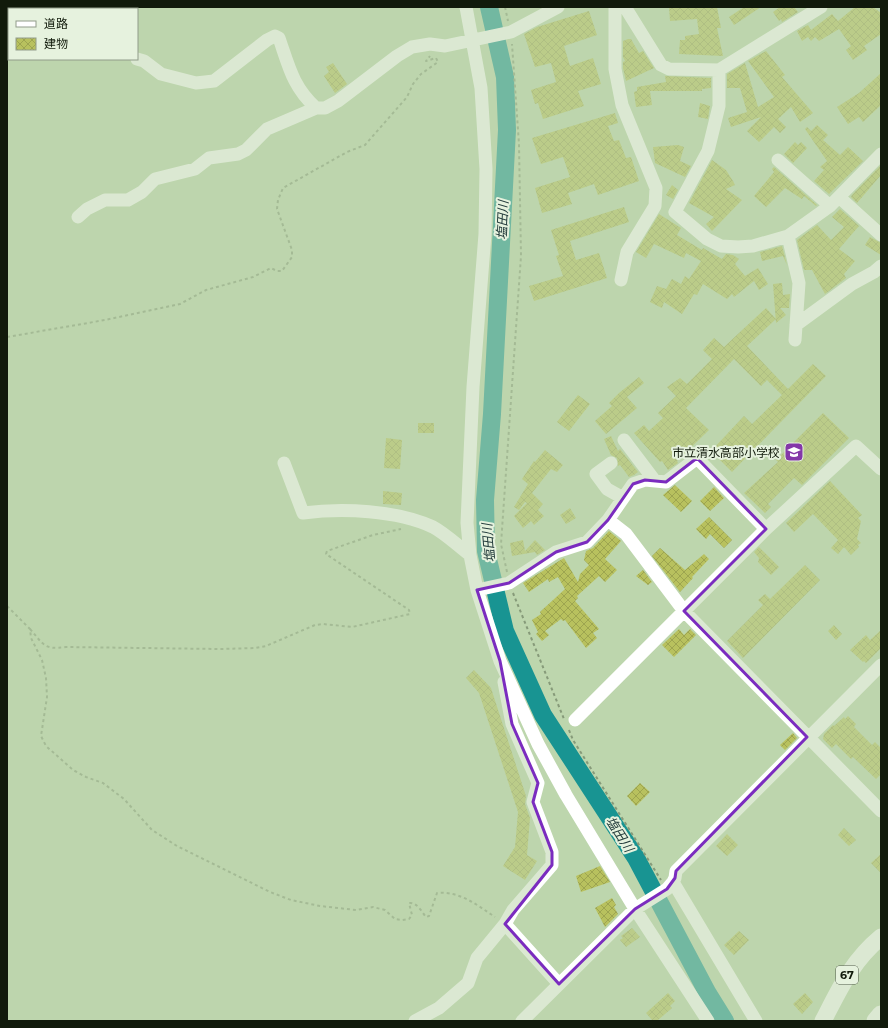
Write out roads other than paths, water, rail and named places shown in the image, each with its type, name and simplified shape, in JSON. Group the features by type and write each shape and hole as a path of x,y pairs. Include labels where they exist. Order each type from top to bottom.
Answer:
{"highway":[{"path":"876,1021 881,1014"}],"main road":[{"name":"67","path":"823,1021 849,971 870,946 881,937"}],"street":[{"path":"415,1021 439,1008 468,982 478,958 513,910 552,865 552,852 533,802 538,783 512,724 500,661 470,555 467,523 473,388 485,234 486,169 481,88 476,39 466,7"},
{"path":"78,217 87,209 106,200 128,200 142,192 155,179 195,170 209,158 238,154 246,150 268,129 316,108 324,108 338,101 397,56 412,47 430,44 444,46 511,32 558,7"},
{"path":"615,7 615,68 622,105 656,188 655,206 627,252 621,280"},
{"path":"624,7 661,65 669,69 720,70 821,7"},
{"path":"138,59 144,61 161,74 196,83 214,81 267,40 275,36 279,38 293,79 303,96 316,108"},
{"path":"720,70 719,106 708,151 675,212 707,239 721,246 738,247 753,246 788,236 834,202 881,154"},
{"path":"778,160 881,235"},
{"path":"788,236 799,283 795,340"},
{"path":"796,325 852,284 874,272 881,266"},
{"path":"624,440 655,481"},
{"path":"569,722 766,529 856,446 881,469"},
{"path":"480,590 510,583 556,552 586,542 608,520 633,484 645,480 666,482 697,458 766,529"},
{"path":"284,463 303,513 322,511 351,512 411,518 434,528 470,555"},
{"path":"611,463 596,474 607,489 623,498"},
{"path":"608,520 626,534 684,611 881,811"},
{"path":"500,661 538,744 566,795 708,1021"},
{"path":"522,1021 636,908 670,886 676,871 807,737 881,664"},
{"path":"670,886 756,1021"},
{"path":"504,924 559,984"}],"waterway":[{"name":"塩田川","path":"489,7 505,77 507,130 492,414 485,500 486,551 505,631 543,715 636,858 707,992 725,1021"}],"place":[{"name":"市立清水高部小学校","path":"794,452"}]}
